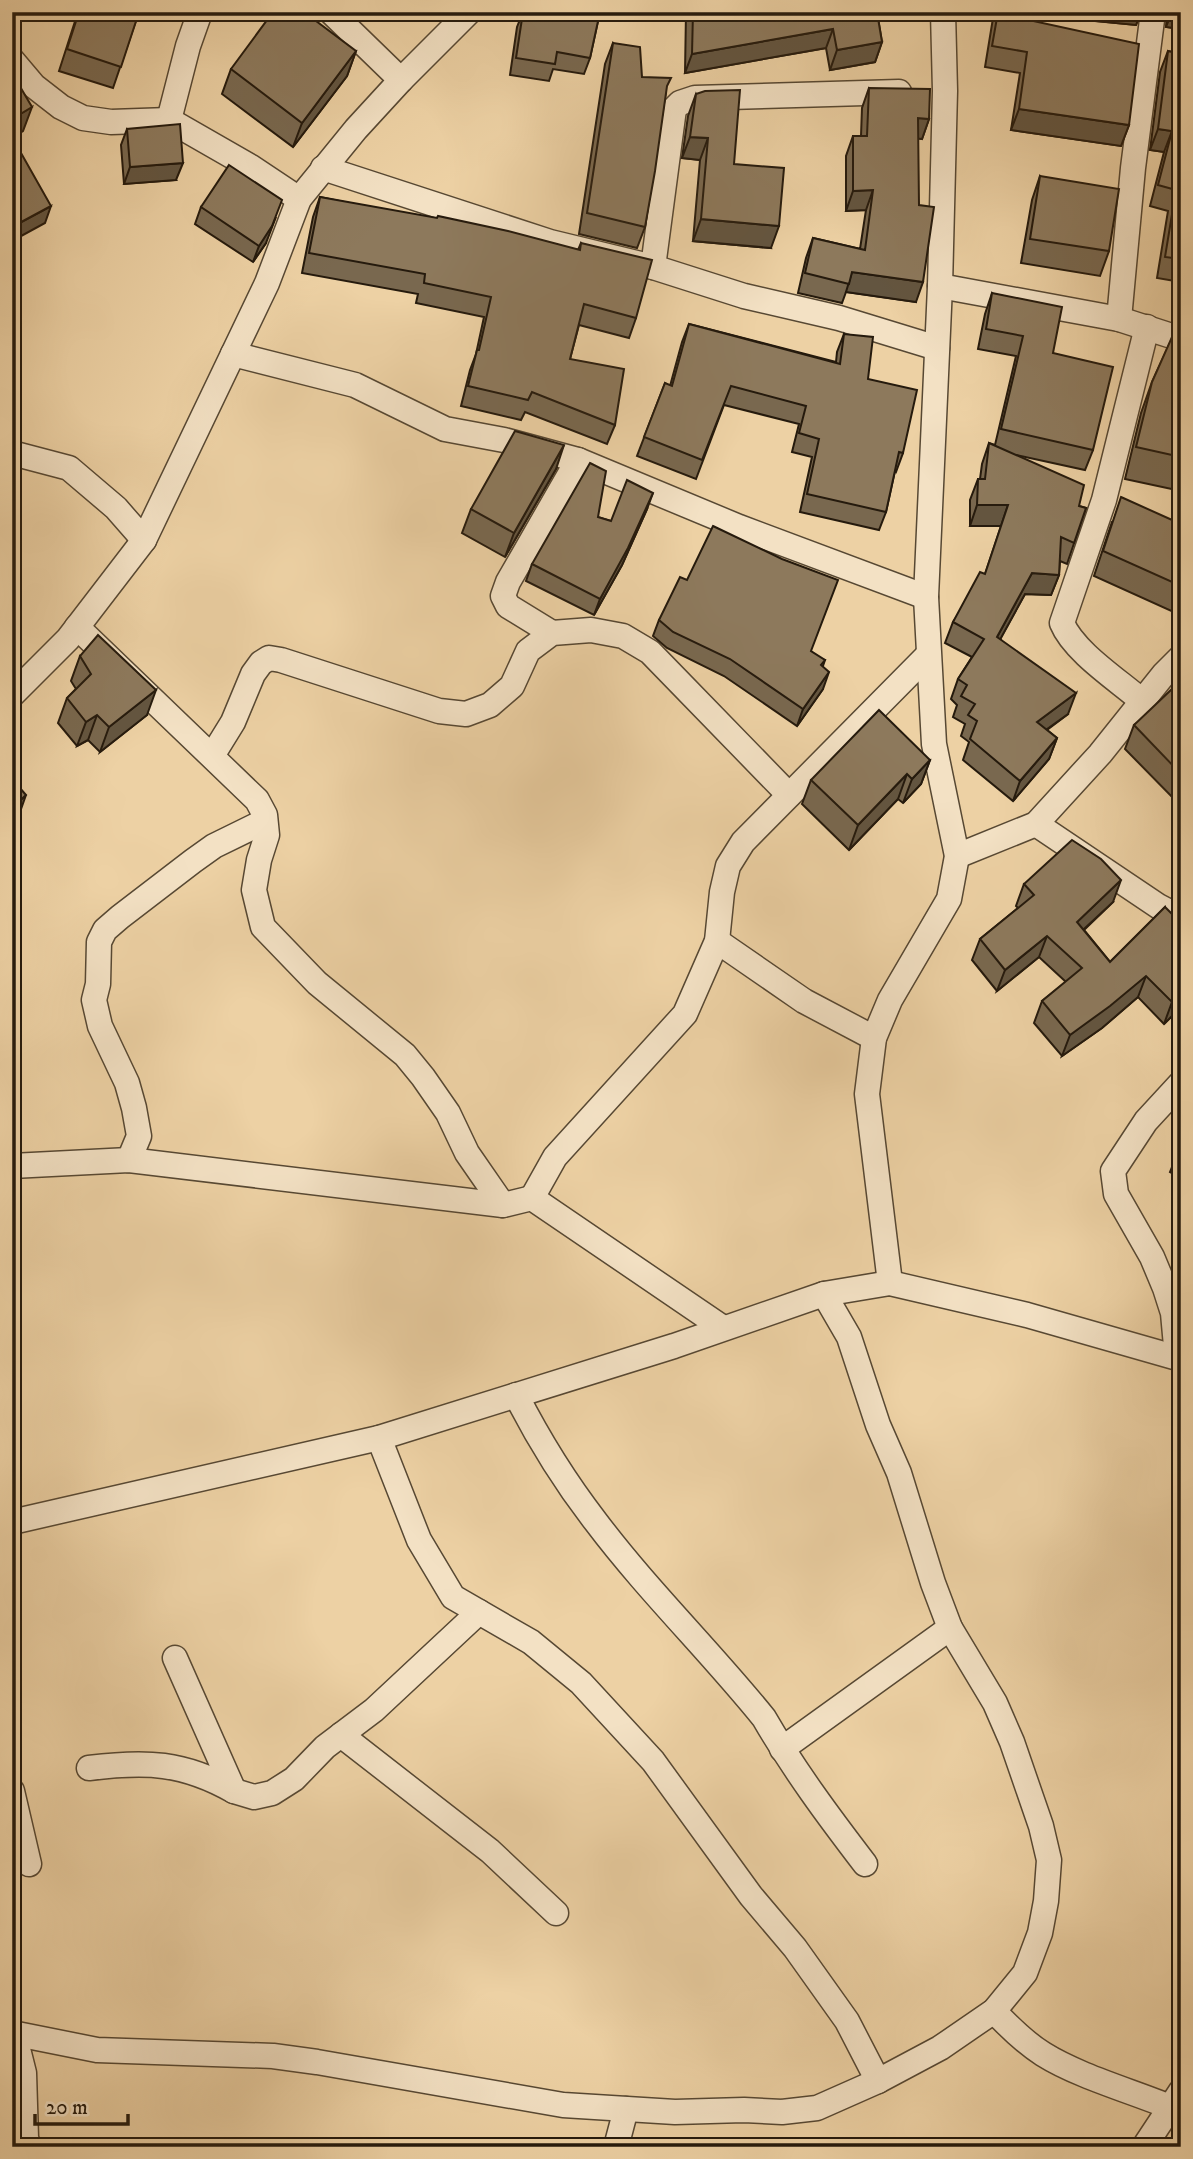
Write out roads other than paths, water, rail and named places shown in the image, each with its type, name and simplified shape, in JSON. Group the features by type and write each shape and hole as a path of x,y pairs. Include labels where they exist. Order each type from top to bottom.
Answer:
{"street":[{"path":"169,120 188,46 200,12"},
{"path":"331,12 401,80"},
{"path":"12,695 77,627 144,541 267,283 299,200 323,168 401,80 469,12"},
{"path":"890,1283 867,1094 874,1038 890,1000 950,899 957,856 934,744 926,597 940,286 945,91 943,12"},
{"path":"1119,319 1133,168 1153,12"},
{"path":"12,60 34,86 61,107 83,118 111,122 169,120 251,167 299,200"},
{"path":"653,267 674,109 680,103 695,97 945,91"},
{"path":"323,168 550,242 653,267 744,296 839,318 937,348"},
{"path":"940,286 1119,319 1181,339"},
{"path":"1142,701 1082,651 1065,631 1062,623 1104,500 1147,327"},
{"path":"233,354 355,385 445,429 504,440 578,460 740,527 926,597"},
{"path":"12,453 69,468 116,508 144,541"},
{"path":"552,633 508,606 503,596 508,582 578,460"},
{"path":"77,627 257,800 267,835 254,890 263,927 317,983 405,1055 448,1112 467,1153 503,1205"},
{"path":"212,756 233,722 253,674 261,663 269,658 439,710 466,714 490,705 512,686 528,651 552,633 591,630 623,636 650,652 789,795"},
{"path":"12,1166 129,1160 503,1205 532,1198 555,1157 685,1014 718,941 722,891 728,866 743,842 928,656"},
{"path":"957,856 1036,824 1100,754 1181,657"},
{"path":"129,1160 139,1136 127,1083 100,1026 94,1000 98,984 99,942 105,930 120,917 193,861 214,846 265,821"},
{"path":"1036,824 1158,906 1181,918"},
{"path":"718,941 804,1001 874,1038"},
{"path":"12,1522 379,1438 674,1346 824,1294 890,1283 1027,1315 1179,1358 1173,1313 1165,1288 1152,1257 1116,1194 1113,1171 1146,1121 1181,1083"},
{"path":"532,1198 723,1328"},
{"path":"29,2147 26,2138 24,2073 13,2033 97,2050 273,2056 563,2105 782,2112 817,2108 878,2081 940,2048 994,2011 1025,1973 1040,1933 1049,1860 1041,1826 1012,1742 995,1703 950,1628 899,1473 878,1424 849,1337 824,1294"},
{"path":"516,1395 563,1477 597,1524 764,1718 823,1811 865,1864"},
{"path":"379,1438 419,1540 453,1597 531,1642 581,1683 653,1761 751,1896 795,1948 848,2021 878,2081"},
{"path":"89,1768 167,1765 207,1775 234,1791 254,1797 272,1793 294,1779 325,1747 374,1710 479,1612"},
{"path":"782,1749 950,1628"},
{"path":"175,1658 234,1791"},
{"path":"341,1735 490,1851 556,1913"},
{"path":"12,1791 29,1864"},
{"path":"994,2011 1020,2037 1044,2055 1073,2070 1175,2099 1144,2147"},
{"path":"616,2147 626,2109"}]}
